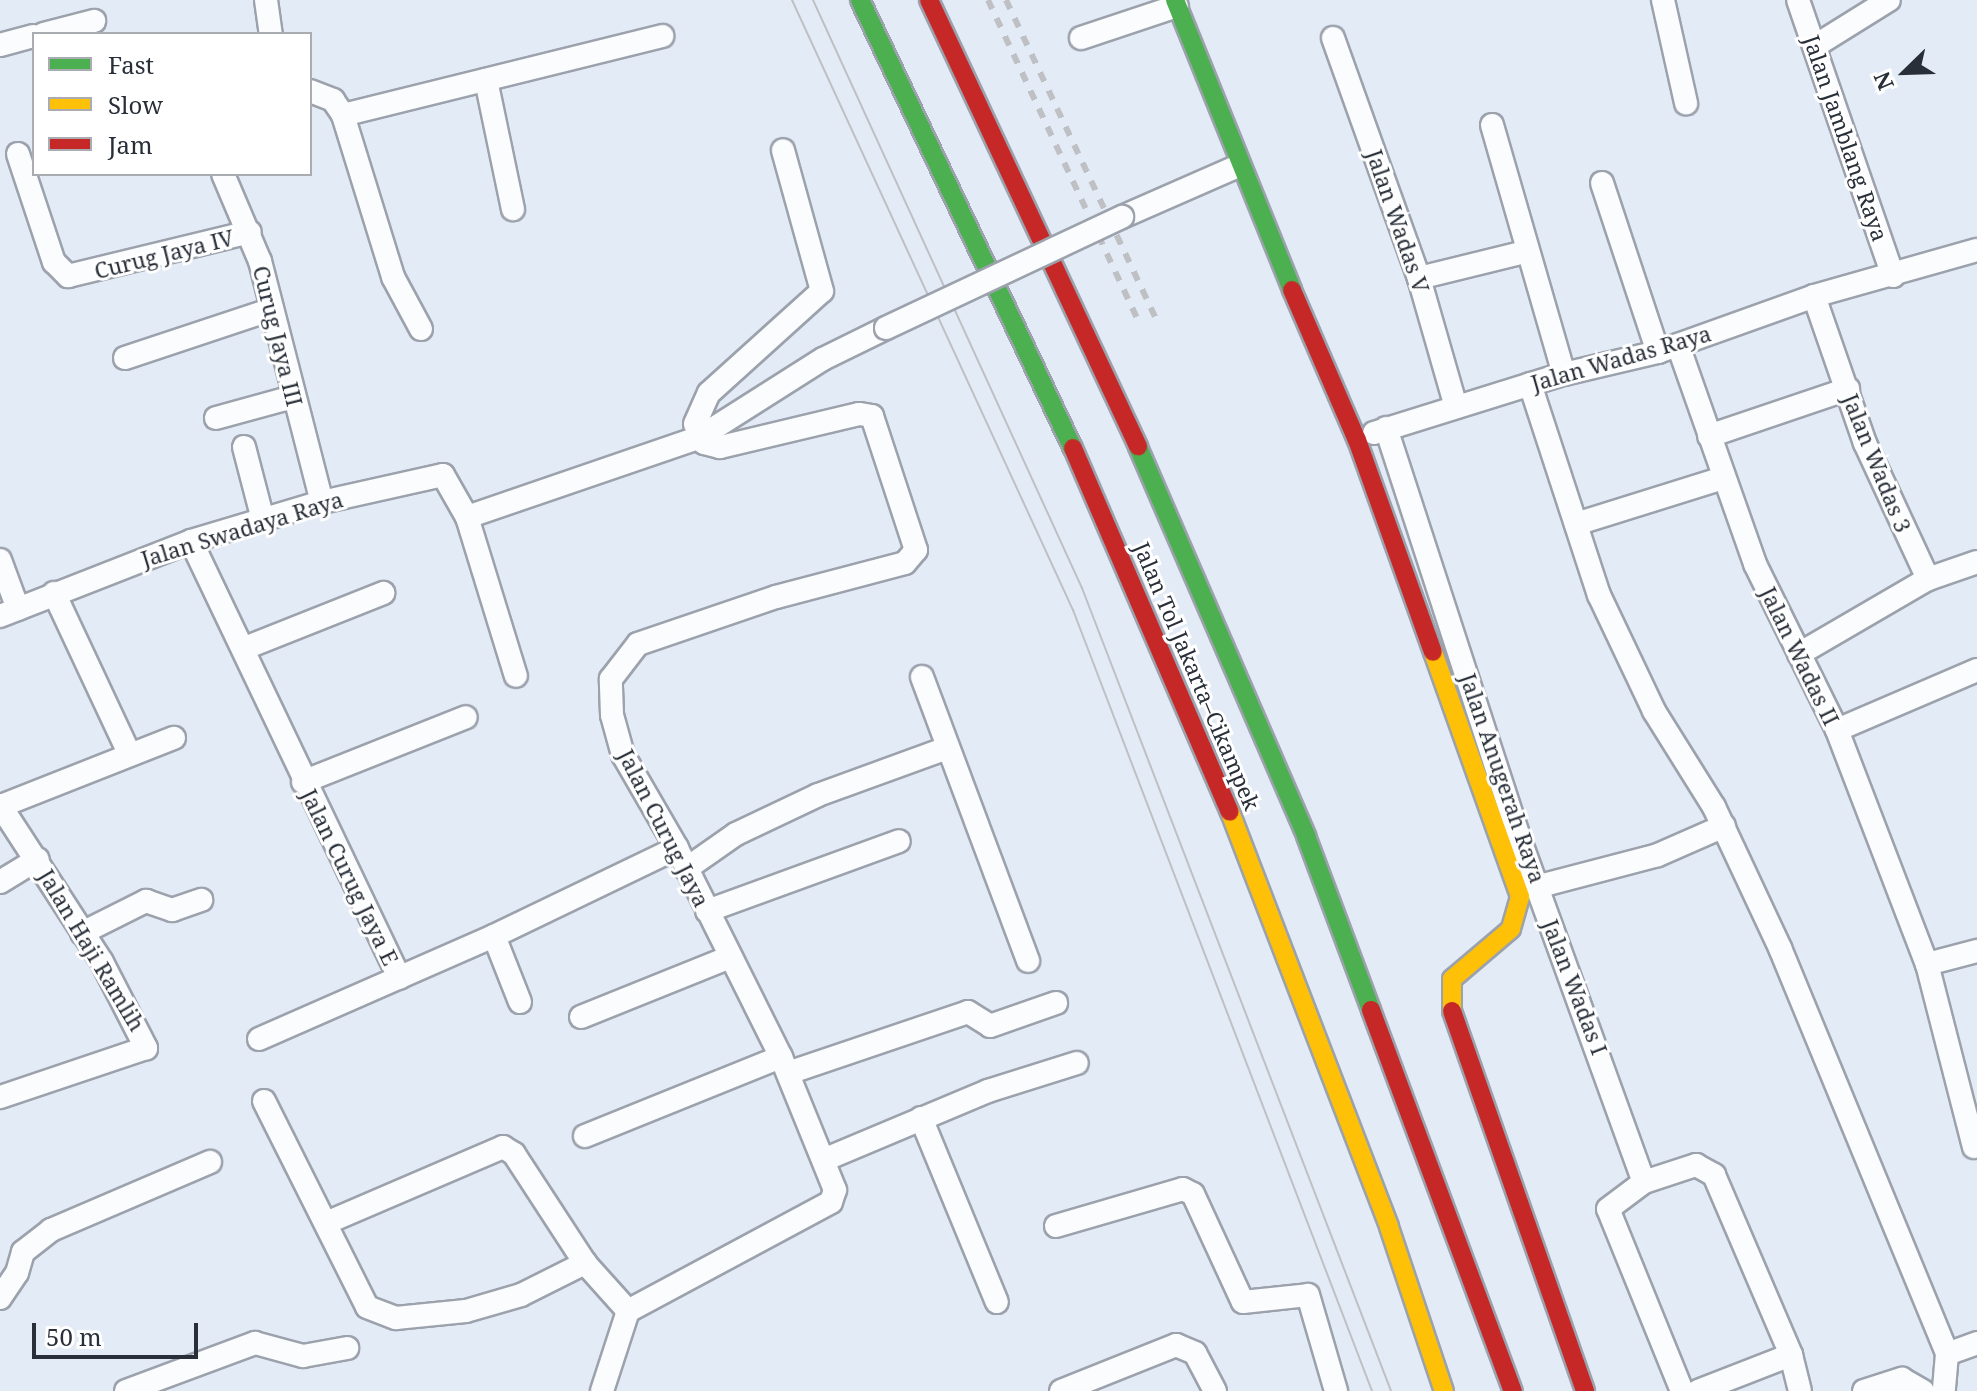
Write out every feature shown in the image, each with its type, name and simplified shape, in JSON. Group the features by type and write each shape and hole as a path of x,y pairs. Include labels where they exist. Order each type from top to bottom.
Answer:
{"main road":[{"name":"Jalan Tol Jakarta–Cikampek","path":"860,0 1035,360 1249,856 1389,1227 1444,1391"},
{"name":"Jalan Tol Jakarta–Cikampek","path":"929,0 1091,337 1306,836 1513,1391"},
{"name":"Jalan Anugerah Raya","path":"1176,3 1238,166 1357,440 1520,897 1511,929 1452,979 1448,1001 1585,1391"}],"street":[{"path":"266,0 271,32"},
{"path":"1663,0 1686,103"},
{"name":"Jalan Jamblang Raya","path":"1798,0 1893,276"},
{"path":"1815,46 1889,0"},
{"path":"1081,38 1176,3"},
{"path":"50,32 93,18"},
{"path":"343,115 662,36"},
{"path":"0,45 32,37"},
{"name":"Jalan Wadas V","path":"1333,38 1419,278 1456,407"},
{"path":"486,80 513,209"},
{"path":"312,92 333,100 343,115 393,277 421,329"},
{"path":"1492,125 1525,252 1564,374"},
{"path":"700,437 695,424 709,393 822,291 783,150"},
{"name":"Curug Jaya IV","path":"17,154 54,262 68,276 250,232"},
{"path":"516,676 467,517 700,437 823,359 1122,217 1238,166"},
{"name":"Curug Jaya III","path":"224,176 250,232 322,502"},
{"name":"Jalan Wadas II","path":"1602,183 1668,348 1709,436 1755,564 1837,730 1927,964 1974,1147"},
{"name":"Jalan Wadas Raya","path":"1357,440 1386,428 1530,384 1668,348 1814,296 1977,250"},
{"path":"1419,278 1525,252"},
{"name":"Jalan Wadas 3","path":"1814,296 1893,511 1928,579"},
{"path":"125,358 272,309"},
{"path":"1530,384 1576,524 1623,649 1724,826 1780,948 1949,1377 1977,1343"},
{"path":"1709,436 1848,389"},
{"path":"216,418 292,397"},
{"name":"Jalan Curug Jaya","path":"628,1311 831,1202 835,1181 784,1065 728,958 682,858 623,755 612,715 611,679 621,662 638,644 776,597 905,563 917,540 872,416 859,414 720,447 704,443 700,437"},
{"name":"Jalan Wadas I","path":"1386,428 1536,887 1589,1021 1644,1182"},
{"path":"244,447 263,520"},
{"name":"Jalan Swadaya Raya","path":"9,612 191,541 322,502 443,475 467,517"},
{"path":"1576,524 1723,478"},
{"name":"Jalan Curug Jaya E","path":"191,541 245,648 303,782 399,978 682,858 818,795 947,748"},
{"path":"0,560 9,612"},
{"path":"1799,654 1928,579 1977,562"},
{"path":"54,593 129,753"},
{"path":"245,648 383,593"},
{"path":"1837,730 1977,670"},
{"path":"922,677 1028,961"},
{"path":"303,782 466,717"},
{"path":"0,806 129,753 174,738"},
{"name":"Jalan Haji Ramlih","path":"0,806 38,859 146,1048 0,1097"},
{"path":"1536,887 1658,855 1724,826"},
{"path":"707,911 899,841"},
{"path":"0,882 38,859"},
{"path":"82,933 146,901 172,910 201,900"},
{"path":"494,936 520,1002"},
{"path":"1927,964 1977,951"},
{"path":"581,1017 728,958"},
{"path":"259,1039 399,978"},
{"path":"585,1136 784,1065 968,1012 990,1026 1056,1003"},
{"path":"826,1159 921,1118 1077,1063"},
{"path":"264,1101 367,1307 379,1314 396,1318 466,1311 521,1295 585,1263"},
{"path":"921,1118 997,1302"},
{"path":"326,1223 503,1147 514,1154 585,1263 628,1311 602,1391"},
{"path":"0,1298 17,1273 23,1252 51,1230 210,1162"},
{"path":"1682,1391 1608,1214 1612,1201 1644,1182 1696,1165 1714,1175 1791,1355 1800,1391"},
{"path":"1056,1226 1169,1189 1193,1194 1243,1302 1308,1295 1336,1391"},
{"path":"126,1391 255,1343 303,1356 347,1348"},
{"path":"1061,1391 1100,1383 1176,1345 1195,1353 1215,1391"},
{"path":"1698,1391 1791,1355"},
{"path":"1864,1391 1902,1379 1923,1391"}],"tram line":[{"path":"792,0 1073,610 1372,1391"},
{"path":"813,0 1082,588 1391,1391"}],"railway":[{"path":"988,0 1139,322"},
{"path":"1006,0 1155,317"}],"traffic: fast":[{"path":"860,0 1073,448"},
{"path":"1175,0 1292,290"},
{"path":"1138,447 1306,836 1371,1010"}],"traffic: slow":[{"path":"1433,652 1520,897 1511,929 1452,979 1452,1011"},
{"path":"1230,812 1389,1227 1444,1391"}],"traffic: jam":[{"path":"929,0 1138,447"},
{"path":"1292,290 1357,440 1433,652"},
{"path":"1073,448 1230,812"},
{"path":"1371,1010 1513,1391"},
{"path":"1452,1011 1585,1391"}]}
